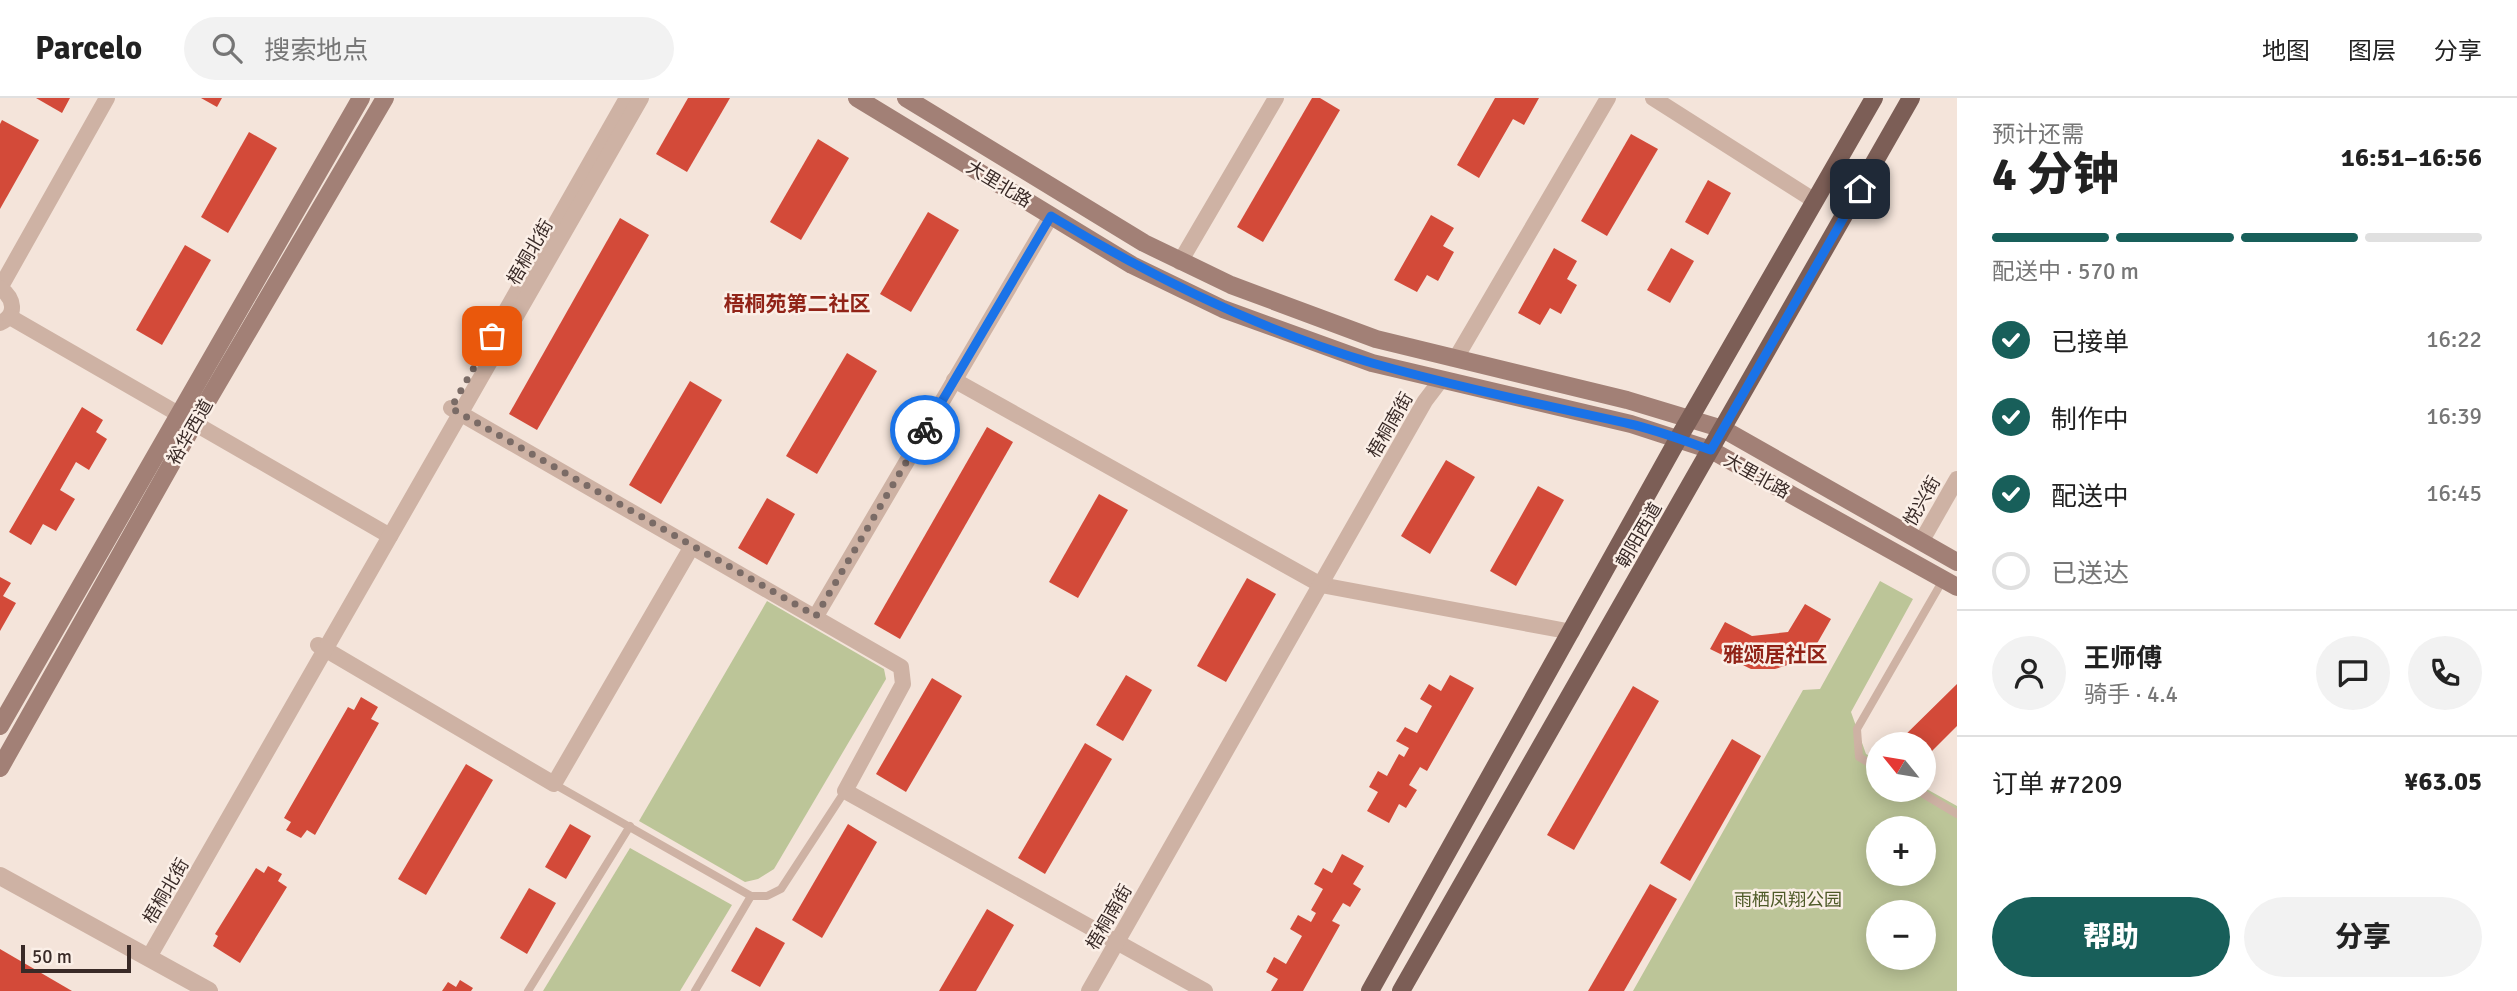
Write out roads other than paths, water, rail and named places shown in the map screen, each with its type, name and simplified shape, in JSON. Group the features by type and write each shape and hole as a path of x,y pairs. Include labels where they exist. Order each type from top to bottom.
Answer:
{"main road":[{"name":"裕华西道","path":"0,768 361,98"},
{"name":"裕华西道","path":"0,726 385,98"},
{"name":"大里北路","path":"857,98 1132,265 1223,309 1372,363 1631,424 1711,450 1950,583"},
{"name":"大里北路","path":"906,98 1180,262 1316,318 1376,339 1691,418 1723,429 1957,562"},
{"name":"朝阳西道","path":"1370,991 1678,439 1874,98"},
{"name":"朝阳西道","path":"1401,991 1911,98"}],"street":[{"path":"107,98 0,288 12,300 5,320 188,418 386,533"},
{"name":"梧桐北街","path":"149,957 627,98"},
{"name":"梧桐北街","path":"455,411 641,98"},
{"path":"1180,262 1276,98"},
{"path":"1456,359 1608,98"},
{"path":"1653,98 1815,201"},
{"path":"816,616 1051,216"},
{"path":"954,380 1325,586 1572,632"},
{"name":"梧桐南街","path":"1098,991 1121,944 1325,586 1425,401 1441,380"},
{"path":"455,411 901,667 903,684 845,790 1205,991"},
{"name":"悦兴街","path":"1921,541 1957,479"},
{"path":"321,648 554,783 691,548"},
{"path":"0,876 209,991"},
{"name":"梧桐南街","path":"1089,991 1121,944"}],"lane":[{"path":"1866,761 1859,757 1857,729 1950,583"},
{"path":"554,783 751,896 767,896 781,889 845,790"},
{"path":"1936,802 1957,814"},
{"path":"528,991 630,826"},
{"path":"695,991 751,896"}],"district":[{"name":"梧桐苑第二社区","path":"797,304"},
{"name":"雅颂居社区","path":"1775,655"}],"park label":[{"name":"雨栖凤翔公园","path":"1788,900"}]}
